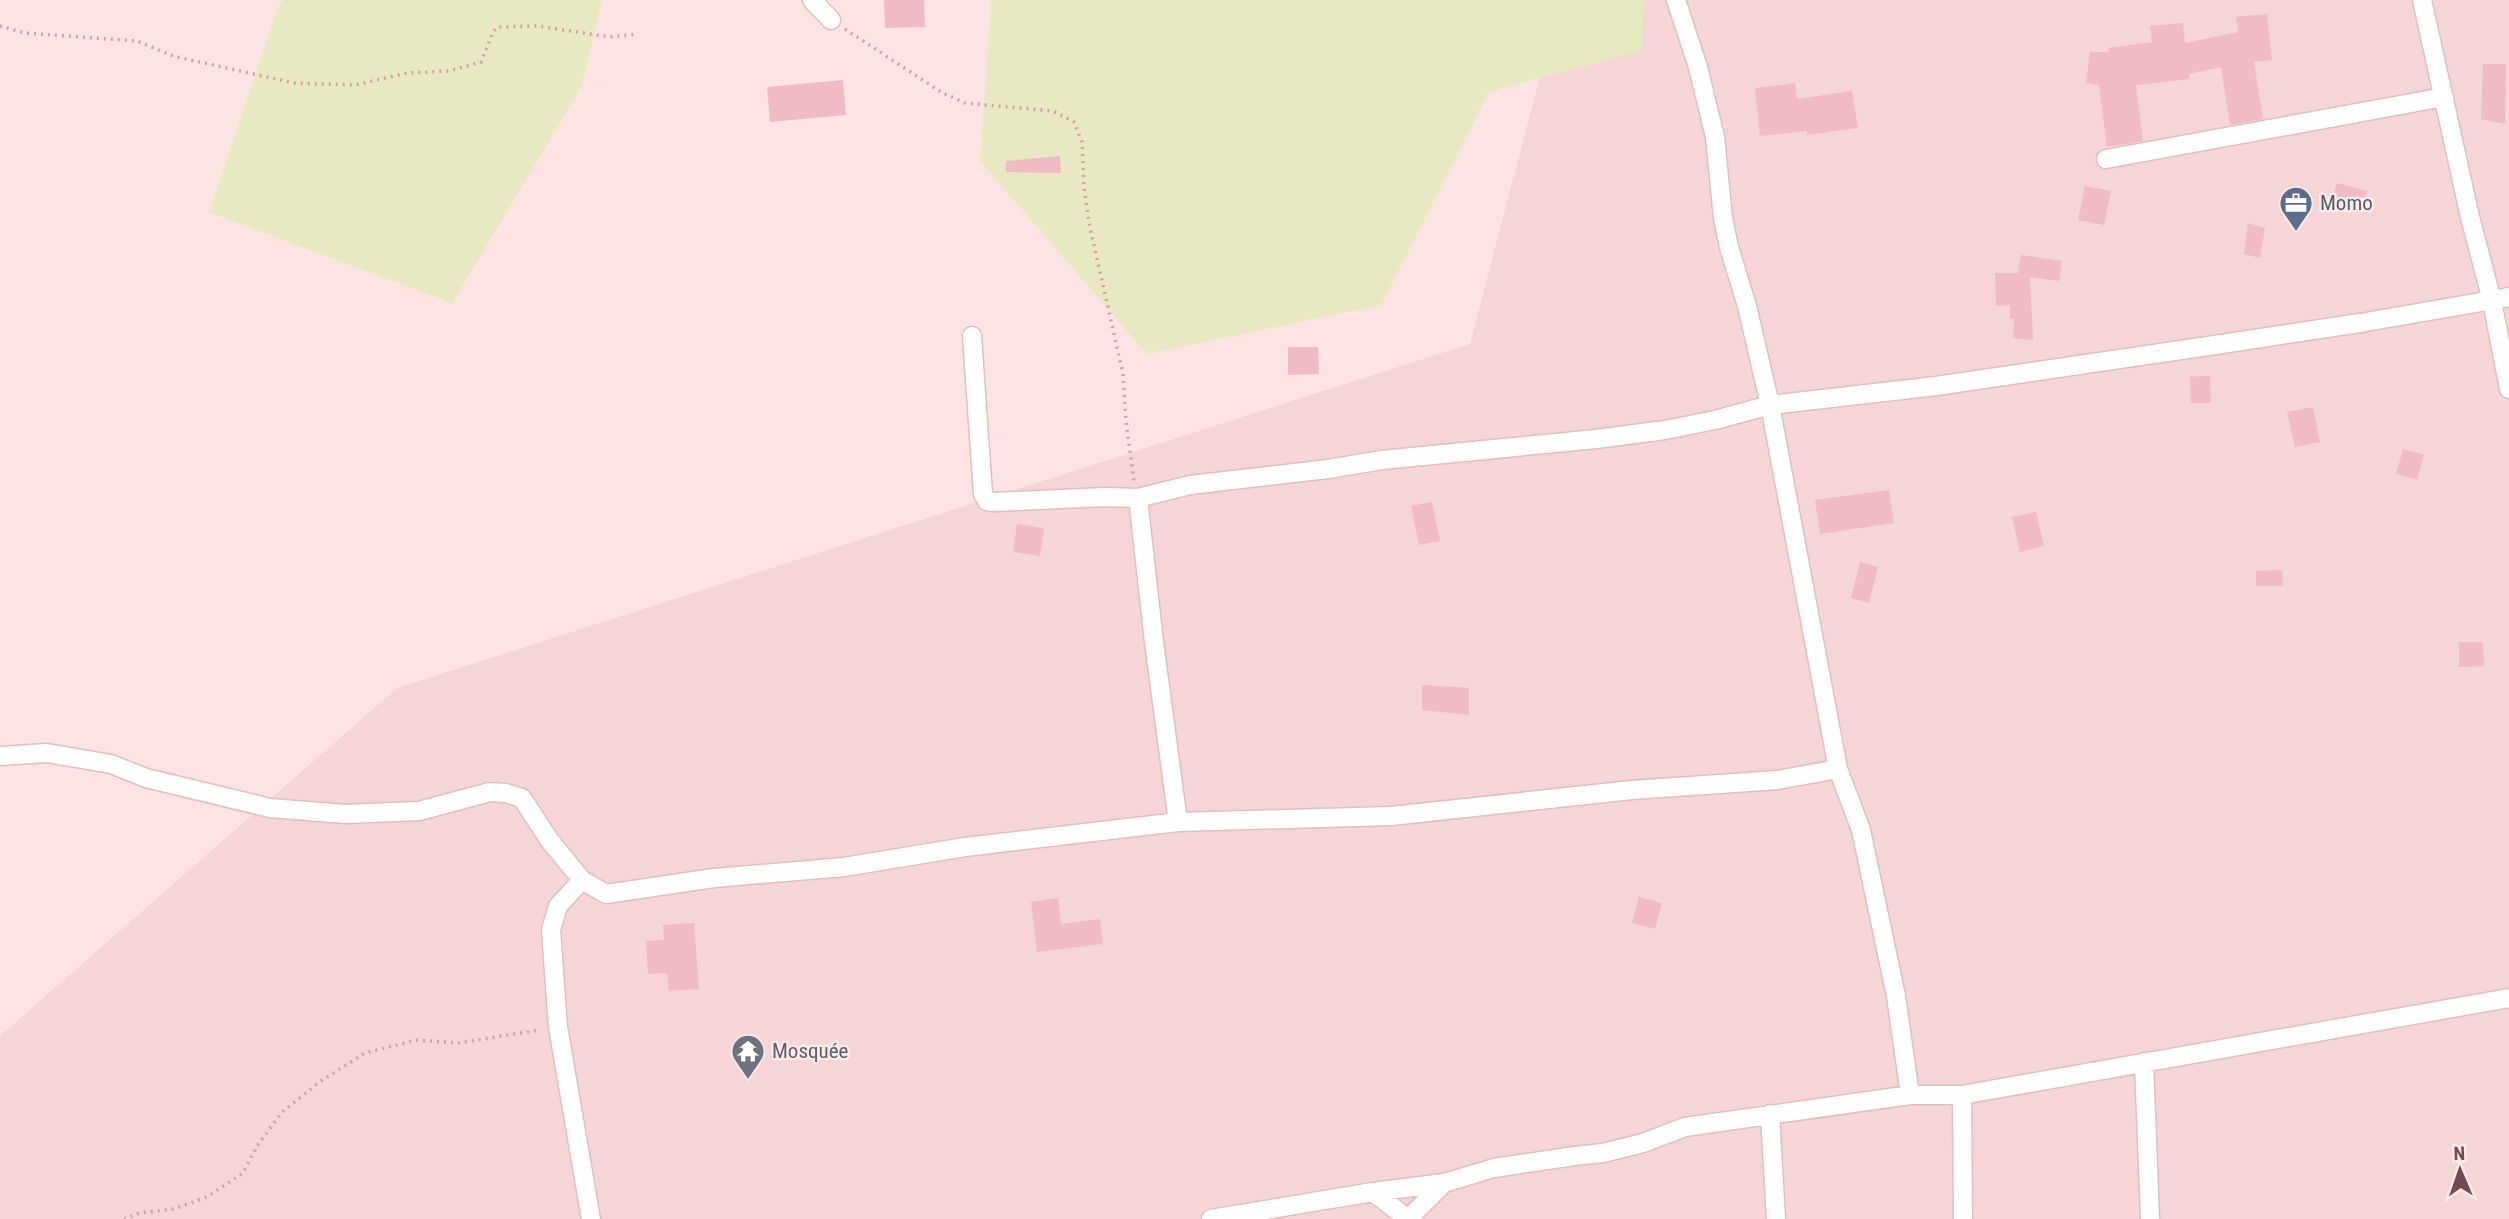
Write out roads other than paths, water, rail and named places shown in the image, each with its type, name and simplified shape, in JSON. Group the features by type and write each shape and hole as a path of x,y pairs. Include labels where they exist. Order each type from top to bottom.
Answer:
{"street":[{"path":"812,0 831,20"},
{"path":"1676,0 1698,67 1715,137 1723,218 1770,405 1838,769 1861,830 1896,996 1910,1095"},
{"path":"2422,0 2470,217 2501,299 2509,389"},
{"path":"2106,159 2444,97"},
{"path":"972,336 983,494 987,501 1138,498 1189,485 1382,460 1665,430 1770,405 1976,380 2360,323 2501,299"},
{"path":"1138,498 1178,822"},
{"path":"0,756 47,753 111,764 146,778 270,808 345,814 419,811 490,792 506,793 522,798 550,841 582,880 606,894 714,878 844,867 965,847 1178,822 1391,816 1632,790 1778,780 1838,769"},
{"path":"582,880 558,906 551,930 558,1027 592,1219"},
{"path":"1211,1219 1444,1183 1494,1168 1603,1153 1643,1143 1685,1127 1910,1095 1962,1095 2509,998"},
{"path":"2144,1062 2150,1219"},
{"path":"1962,1095 1963,1219"},
{"path":"1770,1114 1776,1219"},
{"path":"1373,1192 1408,1219 1444,1183"}],"place":[{"name":"Momo","path":"2296,233"},
{"name":"Mosquée","path":"748,1081"}]}
